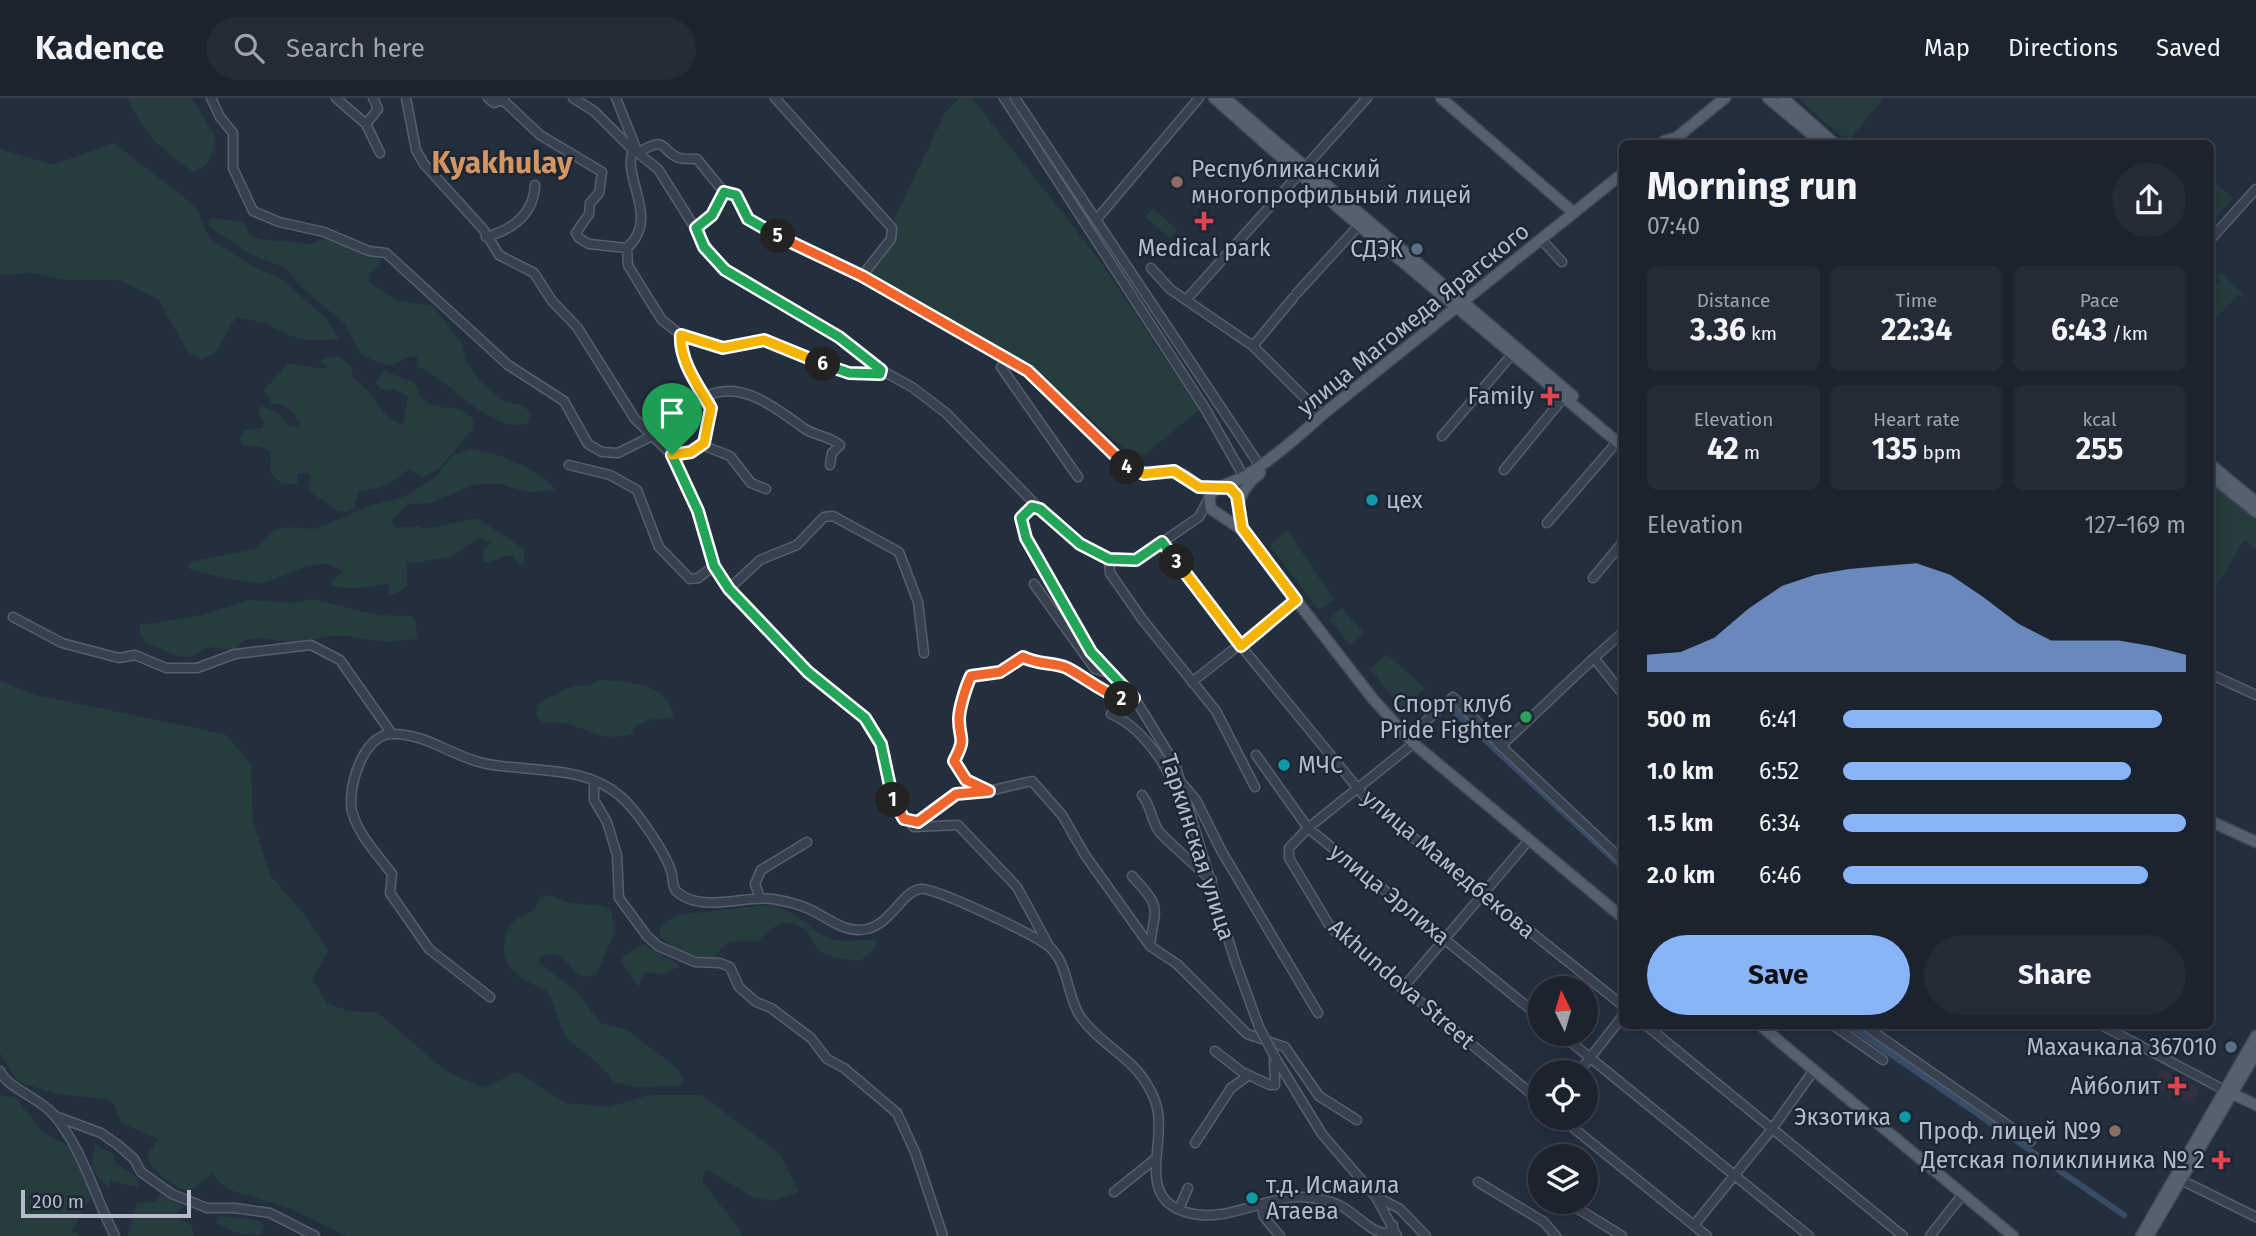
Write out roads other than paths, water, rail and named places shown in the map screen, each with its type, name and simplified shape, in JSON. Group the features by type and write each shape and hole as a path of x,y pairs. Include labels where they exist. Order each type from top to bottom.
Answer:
{"main road":[{"path":"1214,98 1461,304 1619,441"},
{"path":"1225,98 1343,212 1362,222 1407,266 1461,304"},
{"path":"1441,98 1574,213"},
{"path":"1664,140 1715,98"},
{"path":"1669,140 1676,138 1726,98"},
{"path":"1768,98 1818,140"},
{"path":"1783,98 1830,140"},
{"name":"улица Магомеда Ярагского","path":"1220,487 1244,477 1278,455 1322,415 1619,176"},
{"path":"1515,351 1564,397 1619,441"},
{"path":"1222,515 1232,512 1244,489 1278,455"},
{"path":"2214,467 2256,502"},
{"path":"2214,478 2256,512"},
{"path":"1296,600 1242,528 1234,491 1220,487 1209,498 1211,509 1241,529 1296,600 1373,699 1411,740 1619,915"},
{"path":"1411,740 1619,914"},
{"path":"2214,823 2256,842"},
{"path":"2214,831 2256,849"},
{"path":"1764,1029 2012,1236"},
{"path":"2148,1236 2183,1181 2256,1036"},
{"path":"2141,1236 2229,1092 2256,1054"},
{"path":"2229,1092 2256,1105"}],"street":[{"path":"211,98 220,117 233,133 233,168 253,211 279,222 324,232 369,251 386,253 508,366 564,401 589,444 602,452 630,449 653,435"},
{"path":"336,98 366,124 380,153"},
{"path":"366,124 378,109 373,98"},
{"path":"406,98 416,150 424,164 438,177 499,255 524,266 540,281 552,301 577,327 635,419 672,455 698,511 714,566 729,589 808,672 865,718 881,744 893,798 904,819 914,827 946,823 958,825 1017,887 1064,971 1080,1016 1096,1035 1139,1072 1148,1086 1158,1112 1155,1159 1158,1188 1168,1202 1179,1209 1207,1215 1297,1197 1315,1198 1339,1204 1380,1232 1388,1233 1393,1225"},
{"path":"488,98 494,103 503,100 540,135 602,172 599,193 590,203 589,214 576,233 589,244 628,248"},
{"path":"573,98 594,111 658,169 696,228 704,247 725,270 839,337 881,370 912,387 946,413 1038,508 1080,544 1109,559 1136,560 1199,517 1209,498"},
{"path":"616,98 636,151"},
{"path":"775,98 892,229 891,239 862,276"},
{"path":"1004,98 1206,410 1244,477"},
{"path":"1015,98 1261,466"},
{"path":"1096,220 1199,98"},
{"path":"1186,300 1367,98"},
{"path":"881,370 880,374 849,373 764,340 723,348 681,335 662,320 628,265 628,248 638,235 640,225 639,193 631,160 636,151 656,144 665,145 678,158 697,159 724,192 736,195 748,219 756,225 862,276 1007,357 1028,371 1129,469 1144,474 1174,471 1199,487 1220,487"},
{"path":"486,237 502,232 521,219 533,203 535,185"},
{"path":"2214,236 2256,189"},
{"path":"696,228 712,215 724,192"},
{"path":"1081,217 1090,211"},
{"path":"1253,346 1362,222"},
{"path":"1541,239 1562,262"},
{"path":"1152,268 1170,289 1253,346 1322,415"},
{"path":"672,455 691,452 702,445 711,408 680,347 681,335"},
{"path":"1442,436 1515,351"},
{"path":"1007,357 1000,367 1079,477"},
{"path":"705,397 717,390 755,397 777,406 807,430 840,445 832,453 830,465"},
{"path":"1504,470 1564,397"},
{"path":"1547,523 1619,443"},
{"path":"702,445 730,456 751,483 766,489"},
{"path":"569,465 610,475 637,490 659,547 690,579 698,578 714,566"},
{"name":"Таркинская улица","path":"1019,489 1021,518 1026,538 1091,652 1134,698 1160,737 1181,782 1234,958 1259,1027 1322,1134 1376,1197"},
{"path":"1021,518 1024,512 1038,508"},
{"path":"1199,517 1222,515"},
{"path":"729,589 760,560 797,545 824,517 833,516 899,552 913,584 920,611 924,653"},
{"name":"улица Мамедбекова","path":"1162,542 1241,646 1358,790 1619,1003"},
{"path":"1593,578 1619,547"},
{"path":"1109,559 1110,573 1216,711 1223,731 1255,787"},
{"path":"1034,584 1095,670 1109,673"},
{"path":"1192,681 1241,646 1296,600"},
{"path":"12,617 62,643 118,658 135,656 166,668 197,668 235,654 311,645 340,660 392,734"},
{"path":"1501,746 1619,636"},
{"path":"989,791 966,780 954,761 964,738 959,717 964,705 963,692 971,676 1000,672 1023,657 1037,664 1068,669 1103,692 1124,699 1134,698"},
{"path":"1594,658 1619,689"},
{"path":"2214,676 2256,695"},
{"path":"1308,828 1358,790 1453,697 1619,857"},
{"path":"1111,715 1134,729 1158,757 1171,779 1177,784 1181,782 1196,800 1222,852 1318,1013"},
{"path":"491,997 429,949 390,893 392,874 360,831 352,810 353,787 366,747 381,736 392,734 433,741 475,762 556,772 594,781 620,795 631,807 670,868 673,886 680,894 699,902 760,898 802,906 844,928 862,929 885,922 910,894 925,889 1049,946"},
{"name":"улица Эрлиха","path":"1256,755 1308,828 1528,1007"},
{"path":"594,781 594,800 607,822 617,855 619,898 646,936 658,946 695,962 720,963 730,967 739,987 756,1002 784,1017 811,1038 827,1059 880,1096 906,1127 943,1236"},
{"path":"904,819 918,822 956,794 989,791 1032,781 1062,815 1084,855 1150,946 1177,964 1247,1034 1285,1047 1319,1096 1357,1120"},
{"path":"1142,795 1150,805 1158,830 1182,851 1201,874 1212,880"},
{"name":"Akhundova Street","path":"1308,828 1289,848 1289,858 1331,928 1528,1091"},
{"path":"1402,989 1529,840"},
{"path":"760,898 755,884 761,870 807,842"},
{"path":"1132,876 1147,892 1157,912 1150,946"},
{"path":"1590,1058 1619,1021"},
{"path":"1651,1029 1903,1236"},
{"path":"1838,1029 1883,1060"},
{"path":"1869,1029 2031,1140"},
{"path":"2109,1029 2229,1092"},
{"path":"1576,1046 1809,1236"},
{"path":"1215,1051 1249,1075 1275,1085 1276,1059"},
{"path":"1694,1225 1772,1129 1814,1070"},
{"path":"0,1071 17,1089 37,1097 55,1116 88,1169 115,1236"},
{"path":"1195,1143 1231,1088 1249,1075"},
{"path":"55,1116 101,1133 134,1159 141,1172 172,1194 207,1208 234,1208 270,1213 315,1236"},
{"path":"1576,1130 1707,1236"},
{"path":"1114,1192 1155,1159"},
{"path":"2183,1181 2222,1203 2256,1217"},
{"path":"1478,1182 1544,1222 1556,1236"},
{"path":"1179,1209 1188,1188"},
{"path":"1930,1236 1962,1194"},
{"path":"1376,1197 1397,1236"},
{"path":"1376,1197 1400,1209 1426,1236"},
{"path":"1261,1204 1264,1217 1280,1236"},
{"path":"1586,1214 1622,1236"}],"waterway":[{"path":"1453,710 1619,864"},
{"path":"1854,1029 2124,1215"}],"place":[{"name":"Республиканский многопрофильный лицей","path":"1177,182"},
{"name":"Medical park","path":"1204,221"},
{"name":"СДЭК","path":"1417,249"},
{"name":"Family","path":"1550,396"},
{"name":"цех","path":"1372,500"},
{"name":"Спорт клуб Pride Fighter","path":"1526,717"},
{"name":"МЧС","path":"1284,765"},
{"name":"Махачкала 367010","path":"2231,1047"},
{"name":"Айболит","path":"2177,1086"},
{"name":"Экзотика","path":"1905,1117"},
{"name":"Проф. лицей №9","path":"2115,1131"},
{"name":"Детская поликлиника № 2","path":"2221,1160"},
{"name":"т.д. Исмаила Атаева","path":"1252,1198"}],"district":[{"name":"Kyakhulay","path":"502,163"}]}
